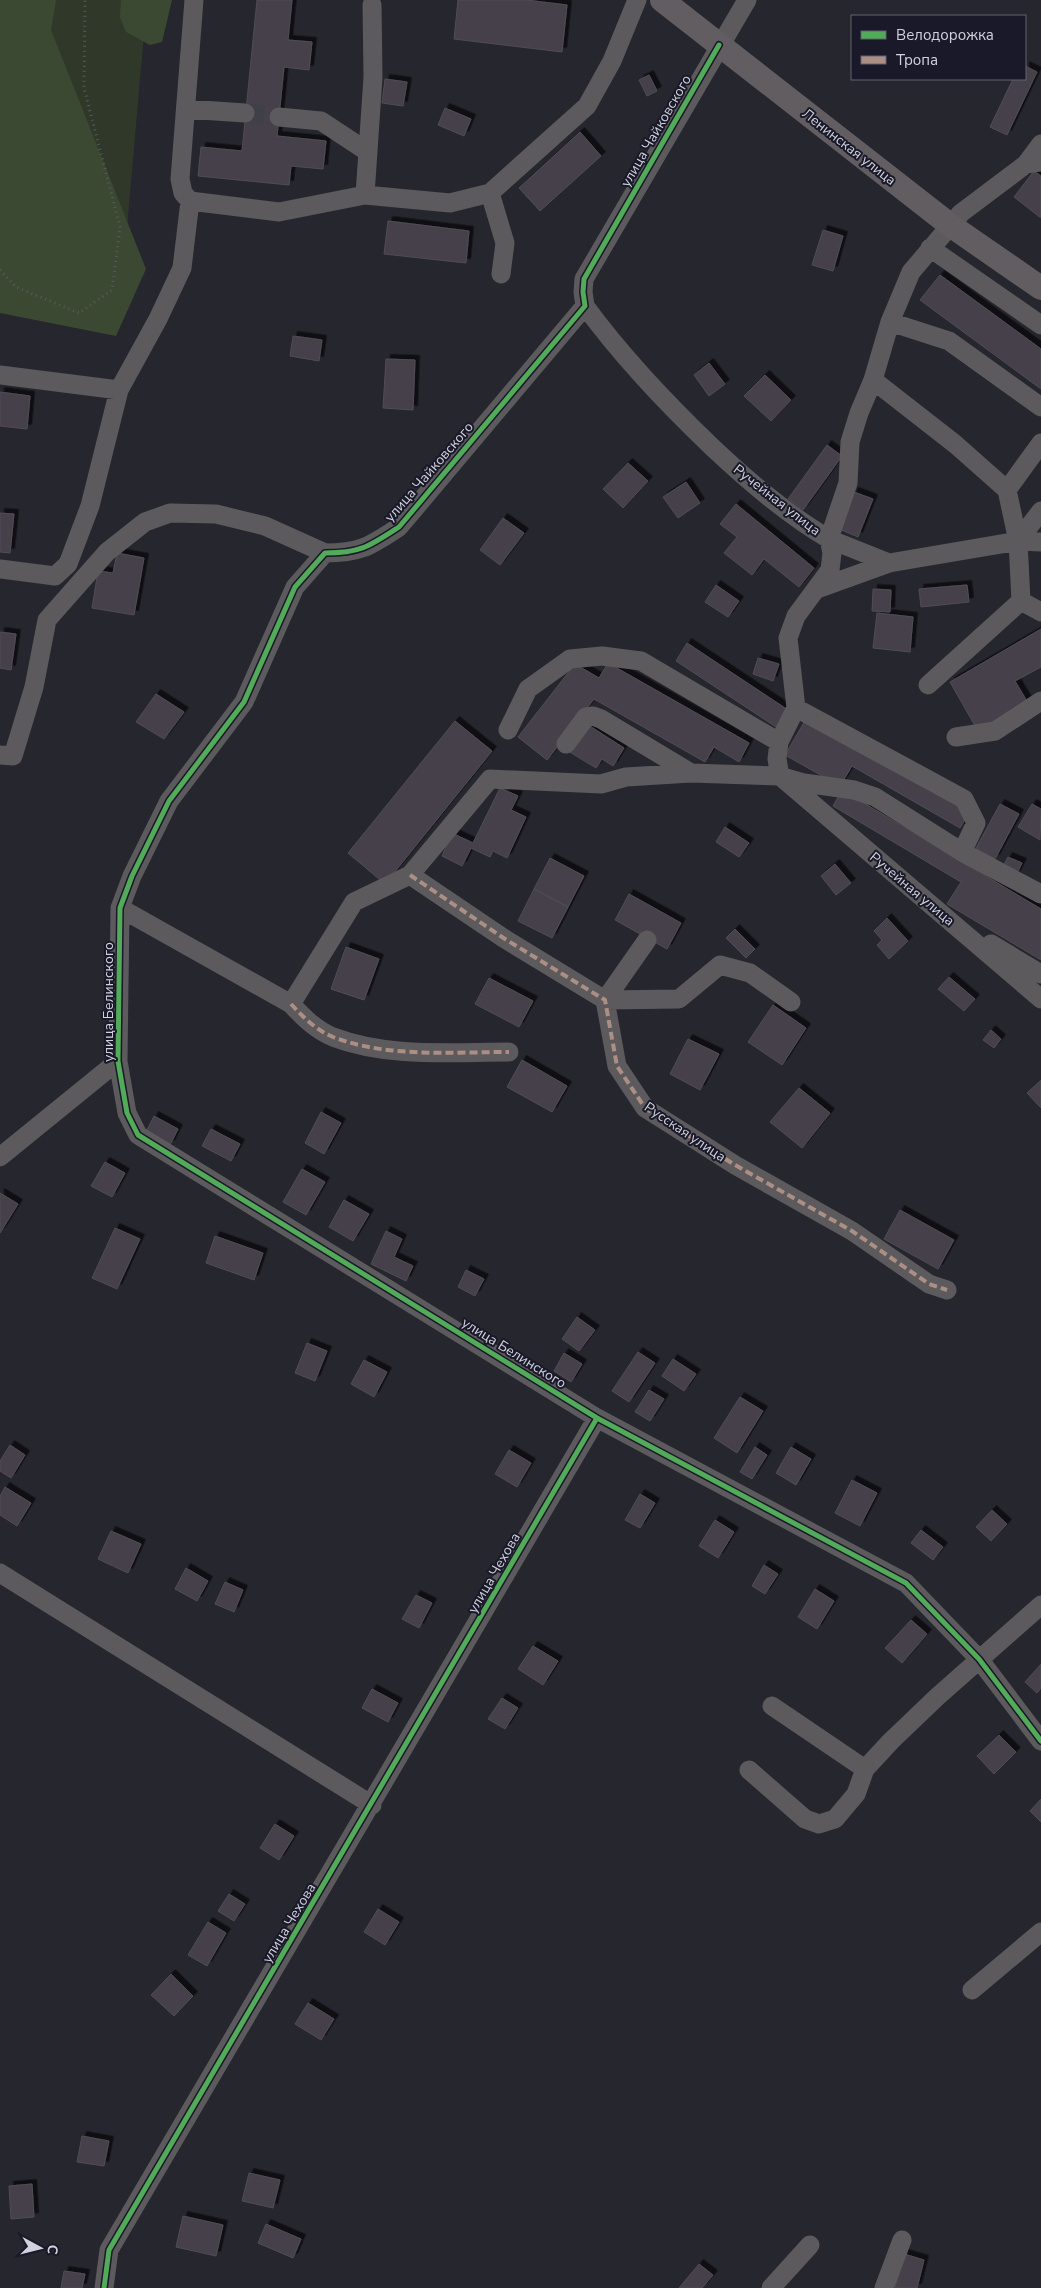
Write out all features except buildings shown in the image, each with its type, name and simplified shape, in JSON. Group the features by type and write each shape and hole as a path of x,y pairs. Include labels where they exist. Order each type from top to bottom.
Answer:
{"main road":[{"name":"Ленинская улица","path":"662,0 950,225 1041,288"}],"street":[{"path":"0,569 55,576 68,564 90,506 119,390 158,319 182,268 190,202 183,193 180,179 194,0"},
{"path":"190,202 279,212 365,195 450,203 490,193 587,106 612,61 637,0"},
{"name":"улица Чайковского","path":"325,552 347,553 366,548 399,527 585,306 582,292 584,279 747,0"},
{"path":"365,195 373,77 372,5"},
{"path":"186,109 245,113"},
{"path":"279,117 321,121 368,152"},
{"path":"889,563 829,539 848,483 850,442 858,413 873,380 890,322 911,272 930,248 961,213 1033,163 1041,144"},
{"path":"490,193 505,243 502,274"},
{"path":"930,248 1041,325"},
{"name":"Ручейная улица","path":"585,306 612,344 648,385 696,432 746,478 808,527 829,539 832,553 830,570 796,616 788,638 796,708"},
{"path":"890,322 949,341 1041,407"},
{"path":"0,375 119,390"},
{"path":"873,380 955,444 1007,490 1018,542 1021,602"},
{"path":"1007,490 1041,443"},
{"path":"1018,542 1041,512"},
{"path":"7,756 34,687 47,620 107,552 145,522 170,513 216,514 265,526 325,552 295,587 244,702 169,800 132,876 120,908 291,1004 307,1021 332,1037 386,1051 509,1052"},
{"path":"817,589 889,563 1018,542 1041,542"},
{"path":"1021,602 1041,612"},
{"path":"928,685 1021,602"},
{"path":"508,730 528,689 570,659 602,656 641,662 779,742"},
{"path":"956,738 995,731 1041,701"},
{"path":"780,776 777,759 779,742 796,708 964,799 976,823 962,852"},
{"path":"566,744 586,718 593,716 691,773"},
{"path":"291,1004 354,902 410,874 490,779 602,784 626,777 691,773 780,776 804,783 854,790 875,797 962,852 1041,894"},
{"name":"Ручейная улица","path":"780,776 1041,999"},
{"path":"410,874 505,939 605,1000 679,999 720,965 750,973 791,1002"},
{"name":"улица Белинского","path":"120,908 118,1061 127,1112 138,1135 597,1418 906,1583 979,1659 1041,1741"},
{"path":"977,935 1041,974"},
{"path":"605,1000 647,940"},
{"name":"Русская улица","path":"605,1000 617,1066 645,1108 735,1165 852,1231 929,1284 947,1290"},
{"path":"0,1157 118,1061"},
{"name":"улица Чехова","path":"104,2288 109,2250 372,1805 597,1418"},
{"path":"0,1573 372,1805"},
{"path":"749,1770 805,1819 819,1824 835,1819 856,1794 865,1770 930,1703 1041,1605"},
{"path":"772,1706 865,1770"},
{"path":"972,1990 1041,1932"},
{"path":"884,2288 902,2240"},
{"path":"771,2288 810,2245"}],"path":[{"path":"0,270 16,287 79,313 112,290 120,227 84,88 85,0"}],"green space":[{"path":"0,0 147,0 120,308"},
{"path":"0,0 56,0 51,30 146,269 116,336 0,313"},
{"path":"121,0 172,0 162,42 150,45 126,32 120,17"}],"tunnel":[{"path":"245,113 279,117"}],"marked path":[{"path":"410,875 505,939 605,1000 617,1066 645,1108 735,1165 852,1231 929,1284 947,1290"},
{"path":"291,1004 321,1031 354,1044 398,1051 442,1053 509,1052"}],"cycle path":[{"path":"719,45 584,279 585,306 399,527 357,550 325,553 295,587 244,702 169,801 132,876 120,908 118,1061 127,1113 138,1135 597,1418 906,1583 979,1659 1041,1741"},
{"path":"104,2288 109,2250 597,1418"}]}
